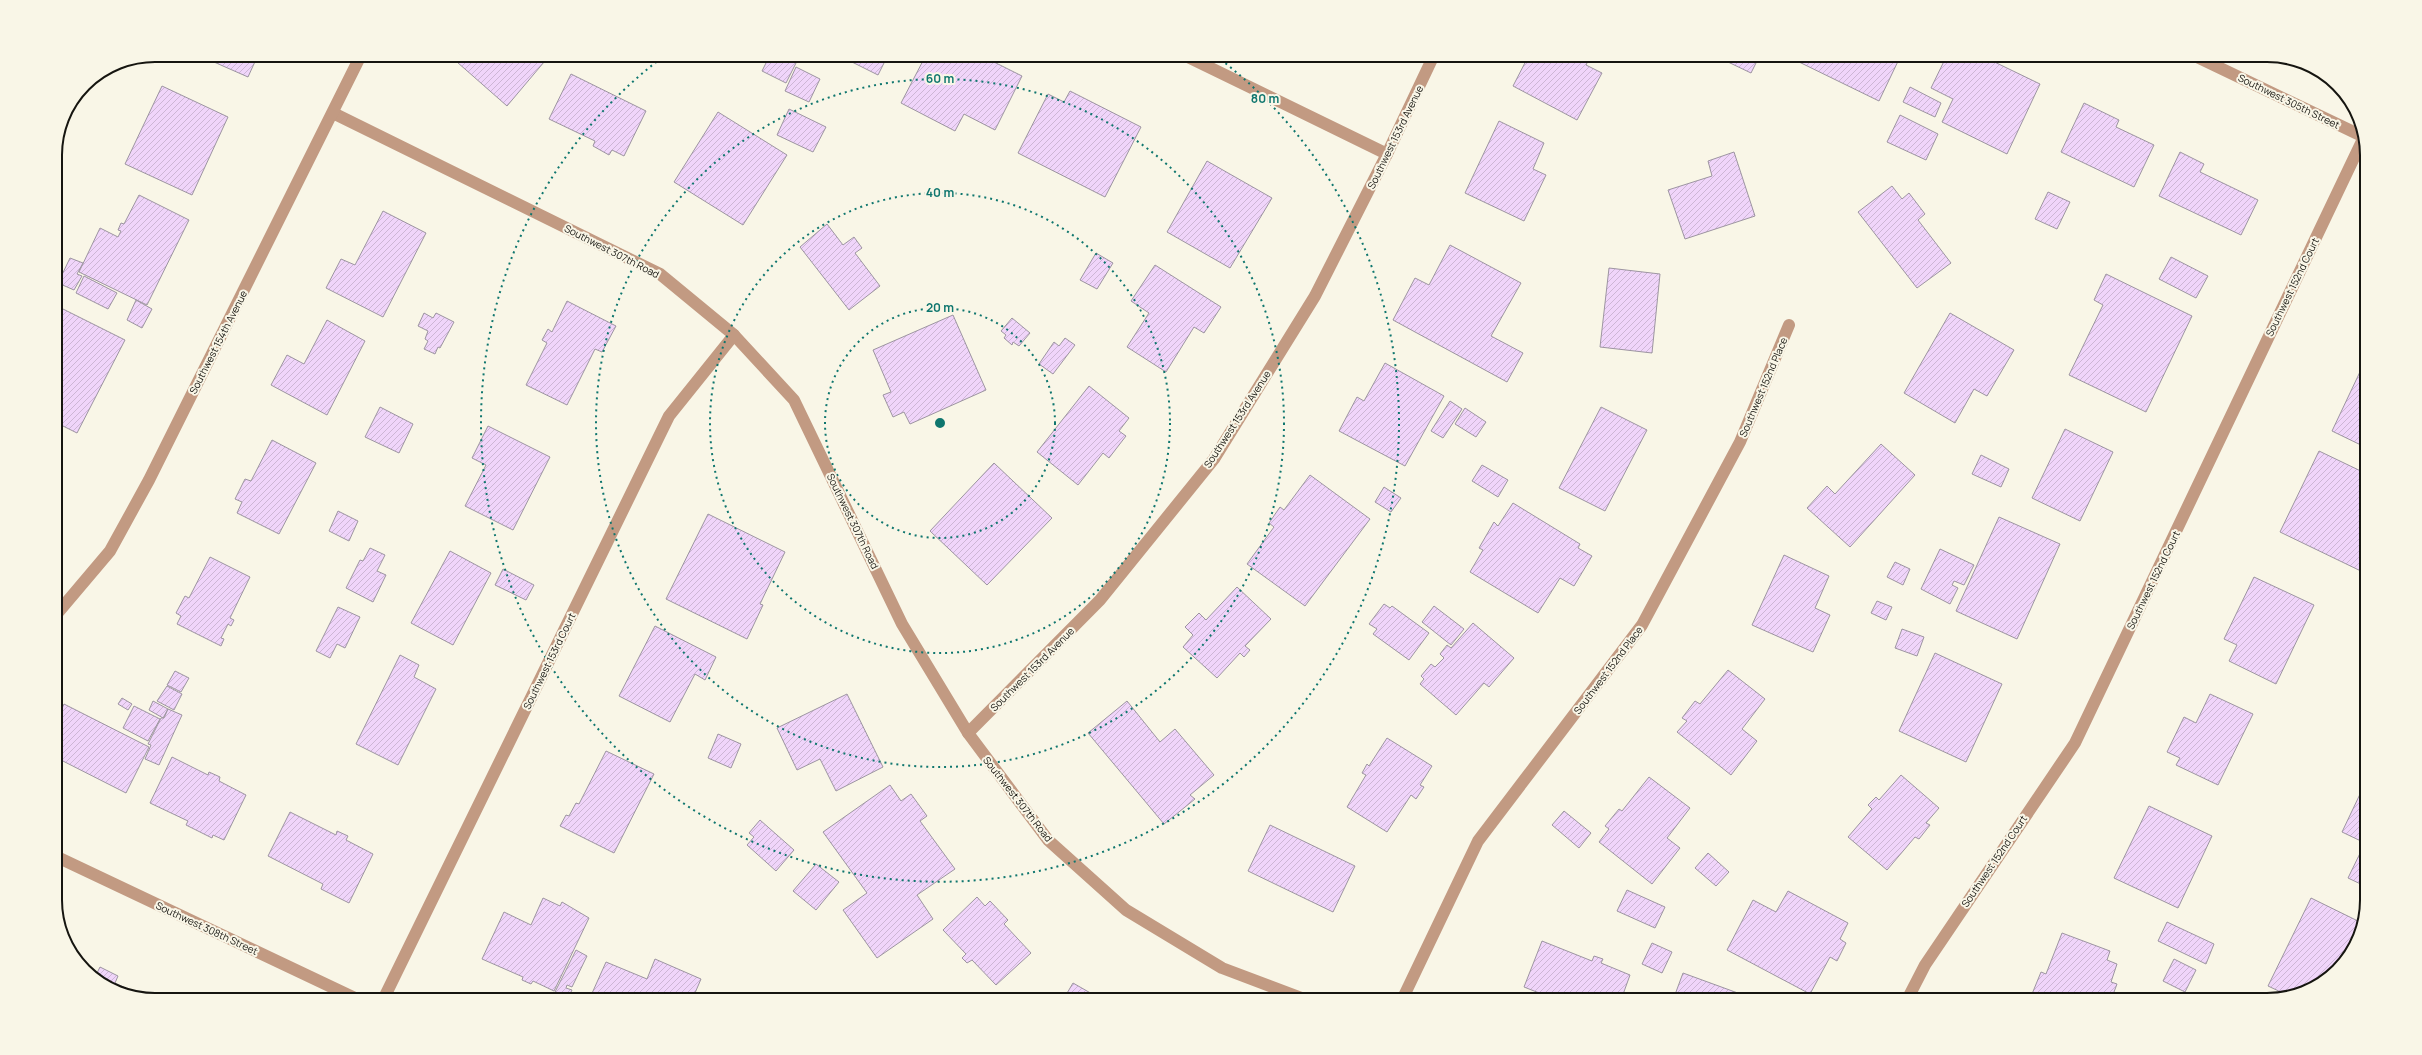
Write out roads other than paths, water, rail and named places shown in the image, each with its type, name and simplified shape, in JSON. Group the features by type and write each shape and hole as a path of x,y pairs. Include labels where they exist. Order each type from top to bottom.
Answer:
{"street":[{"name":"Southwest 154th Avenue","path":"62,608 110,551 149,480 358,62"},
{"path":"1198,62 1387,154"},
{"name":"Southwest 153rd Avenue","path":"968,733 1100,600 1214,459 1315,296 1387,154 1431,62"},
{"name":"Southwest 305th Street","path":"2208,62 2357,134"},
{"name":"Southwest 307th Road","path":"333,113 660,274 734,335 794,400 902,624 968,733 1048,840 1126,910 1222,968 1288,993"},
{"name":"Southwest 152nd Court","path":"1911,993 1925,965 2075,743 2360,146"},
{"name":"Southwest 152nd Place","path":"1405,993 1478,841 1642,625 1740,442 1789,325"},
{"name":"Southwest 153rd Court","path":"386,993 669,416 734,335"},
{"name":"Southwest 308th Street","path":"62,859 344,993"}]}
